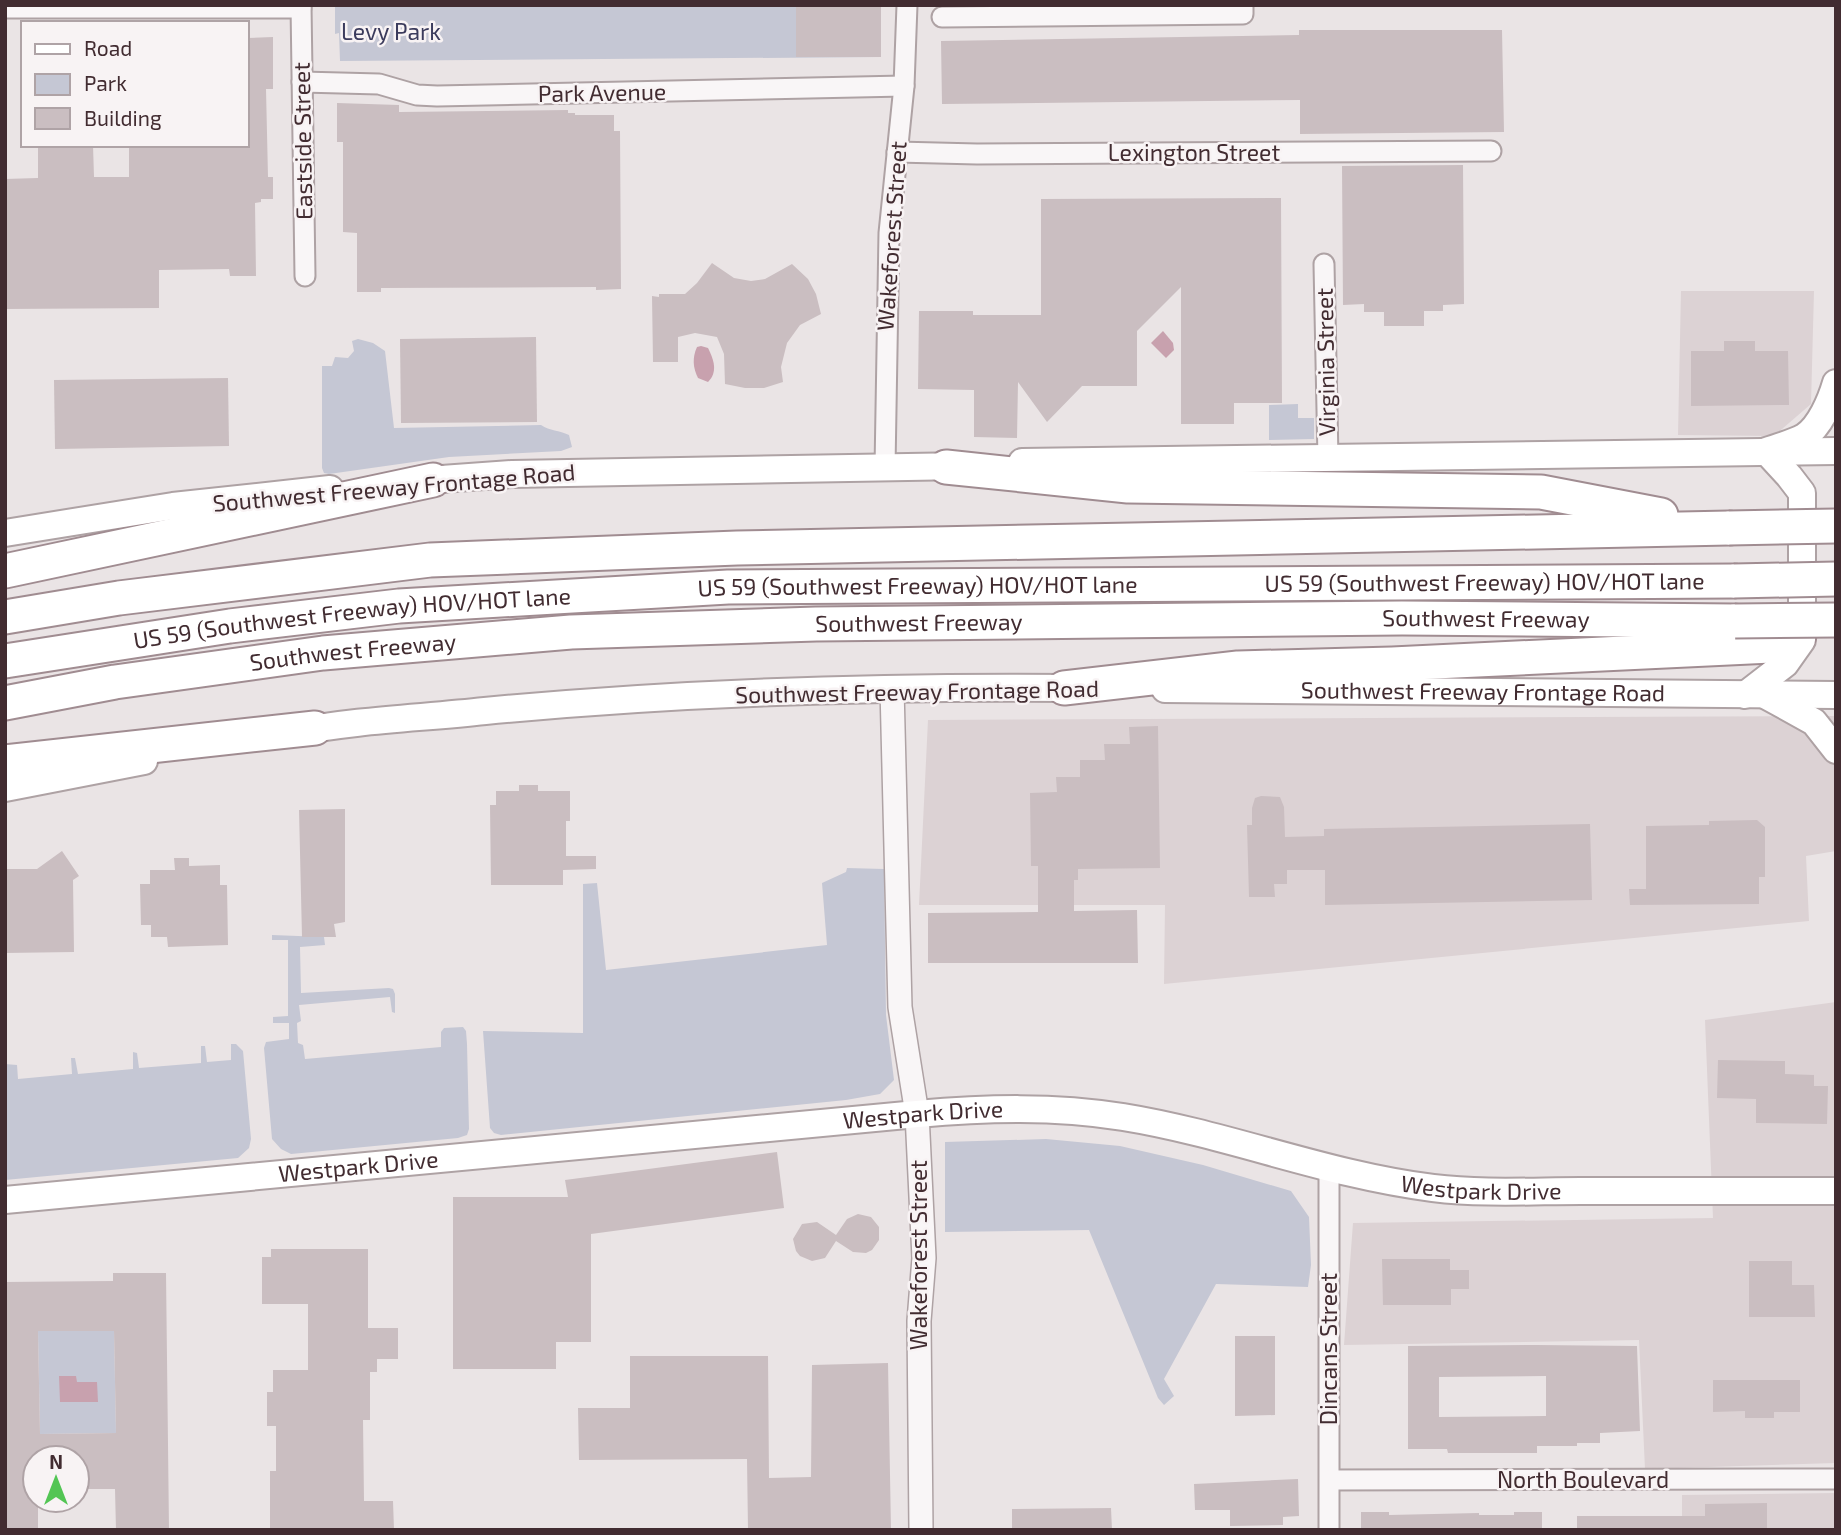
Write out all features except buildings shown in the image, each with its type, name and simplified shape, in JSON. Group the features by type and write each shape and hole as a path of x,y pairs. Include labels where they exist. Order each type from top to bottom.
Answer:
{"highway":[{"path":"946,467 1128,486 1541,492 1729,528"},
{"path":"5,571 433,480"},
{"path":"5,617 119,598 430,560 765,548 1836,526"},
{"name":"US 59 (Southwest Freeway) HOV/HOT lane","path":"5,660 230,625 399,606 728,587 1836,579"},
{"name":"Southwest Freeway","path":"5,703 115,682 323,653 571,632 816,624 1360,618 1736,634 1836,620"},
{"path":"1064,688 1238,668 1379,664 1736,634"},
{"path":"5,762 315,728"}],"main road":[{"path":"1836,383 1819,421 1805,436 1766,451 1802,493 1802,640 1785,664 1756,695 1814,722 1836,750"},
{"name":"Southwest Freeway Frontage Road","path":"5,533 173,506 433,480 549,473 946,467 1029,462 1836,451"},
{"name":"Southwest Freeway Frontage Road","path":"5,788 315,728 546,705 679,696 892,688 1836,695"},
{"name":"Westpark Drive","path":"5,1200 917,1114 1011,1108 1093,1112 1183,1130 1329,1168 1402,1183 1457,1190 1836,1191"}],"street":[{"name":"Wakeforest Street","path":"885,468 888,245 904,86 907,5"},
{"path":"942,17 1047,11 1243,14 1243,5"},
{"path":"5,8 301,7"},
{"name":"Eastside Street","path":"301,7 305,276"},
{"name":"Park Avenue","path":"302,82 379,84 406,92 437,96 904,86"},
{"name":"Lexington Street","path":"897,152 1003,154 1491,151"},
{"name":"Virginia Street","path":"1324,264 1328,459"},
{"name":"Wakeforest Street","path":"892,688 900,1007 917,1114 924,1258 919,1321 921,1530"},
{"name":"Dincans Street","path":"1329,1168 1329,1530"},
{"name":"North Boulevard","path":"1329,1480 1836,1479"}],"shaded area":[{"path":"1681,291 1814,291 1811,404 1774,436 1678,435"},
{"path":"1163,331 1173,343 1174,350 1166,358 1151,343"},
{"path":"701,346 708,348 713,361 714,370 708,382 698,378 694,367 695,351"},
{"path":"1836,716 1836,851 1806,856 1809,921 1164,984 1165,905 919,905 928,720"},
{"path":"1836,1002 1836,1463 1645,1469 1639,1340 1344,1345 1353,1223 1713,1218 1705,1020"},
{"path":"59,1376 76,1376 77,1382 97,1382 98,1402 60,1402"},
{"path":"1836,1493 1836,1530 1682,1530 1682,1495"}],"green space":[{"name":"Levy Park","path":"335,5 880,5 881,57 340,61 339,33 335,34"},
{"path":"358,339 373,343 385,351 394,428 541,425 569,435 572,447 561,451 449,457 324,473 322,366 332,366 335,357 348,358 354,351 352,341"},
{"path":"1298,404 1298,418 1314,418 1314,439 1269,440 1269,405"},
{"path":"847,868 884,869 886,1015 894,1080 880,1094 846,1100 501,1135 490,1128 483,1031 583,1033 583,884 597,883 606,970 827,945 822,883 846,872"},
{"path":"272,935 324,937 325,945 300,947 301,993 389,988 393,989 395,994 395,1013 392,1012 390,997 299,1005 301,1021 297,1023 298,1043 303,1045 305,1059 441,1047 441,1032 444,1028 463,1027 467,1044 467,1135 291,1154 281,1149 272,1139 264,1048 266,1042 289,1039 289,1023 273,1023 273,1017 288,1016 288,940 272,940"},
{"path":"231,1044 236,1044 243,1051 251,1139 249,1148 238,1158 5,1180 5,1064 17,1065 18,1079 72,1074 71,1058 75,1058 78,1074 133,1069 133,1052 137,1053 139,1068 201,1063 201,1046 205,1046 207,1062 231,1060"},
{"path":"1046,1139 1120,1146 1203,1165 1291,1191 1309,1217 1311,1265 1308,1287 1216,1284 1164,1379 1174,1396 1164,1405 1158,1398 1089,1230 945,1232 945,1142"},
{"path":"38,1331 114,1331 116,1433 40,1434"}]}
